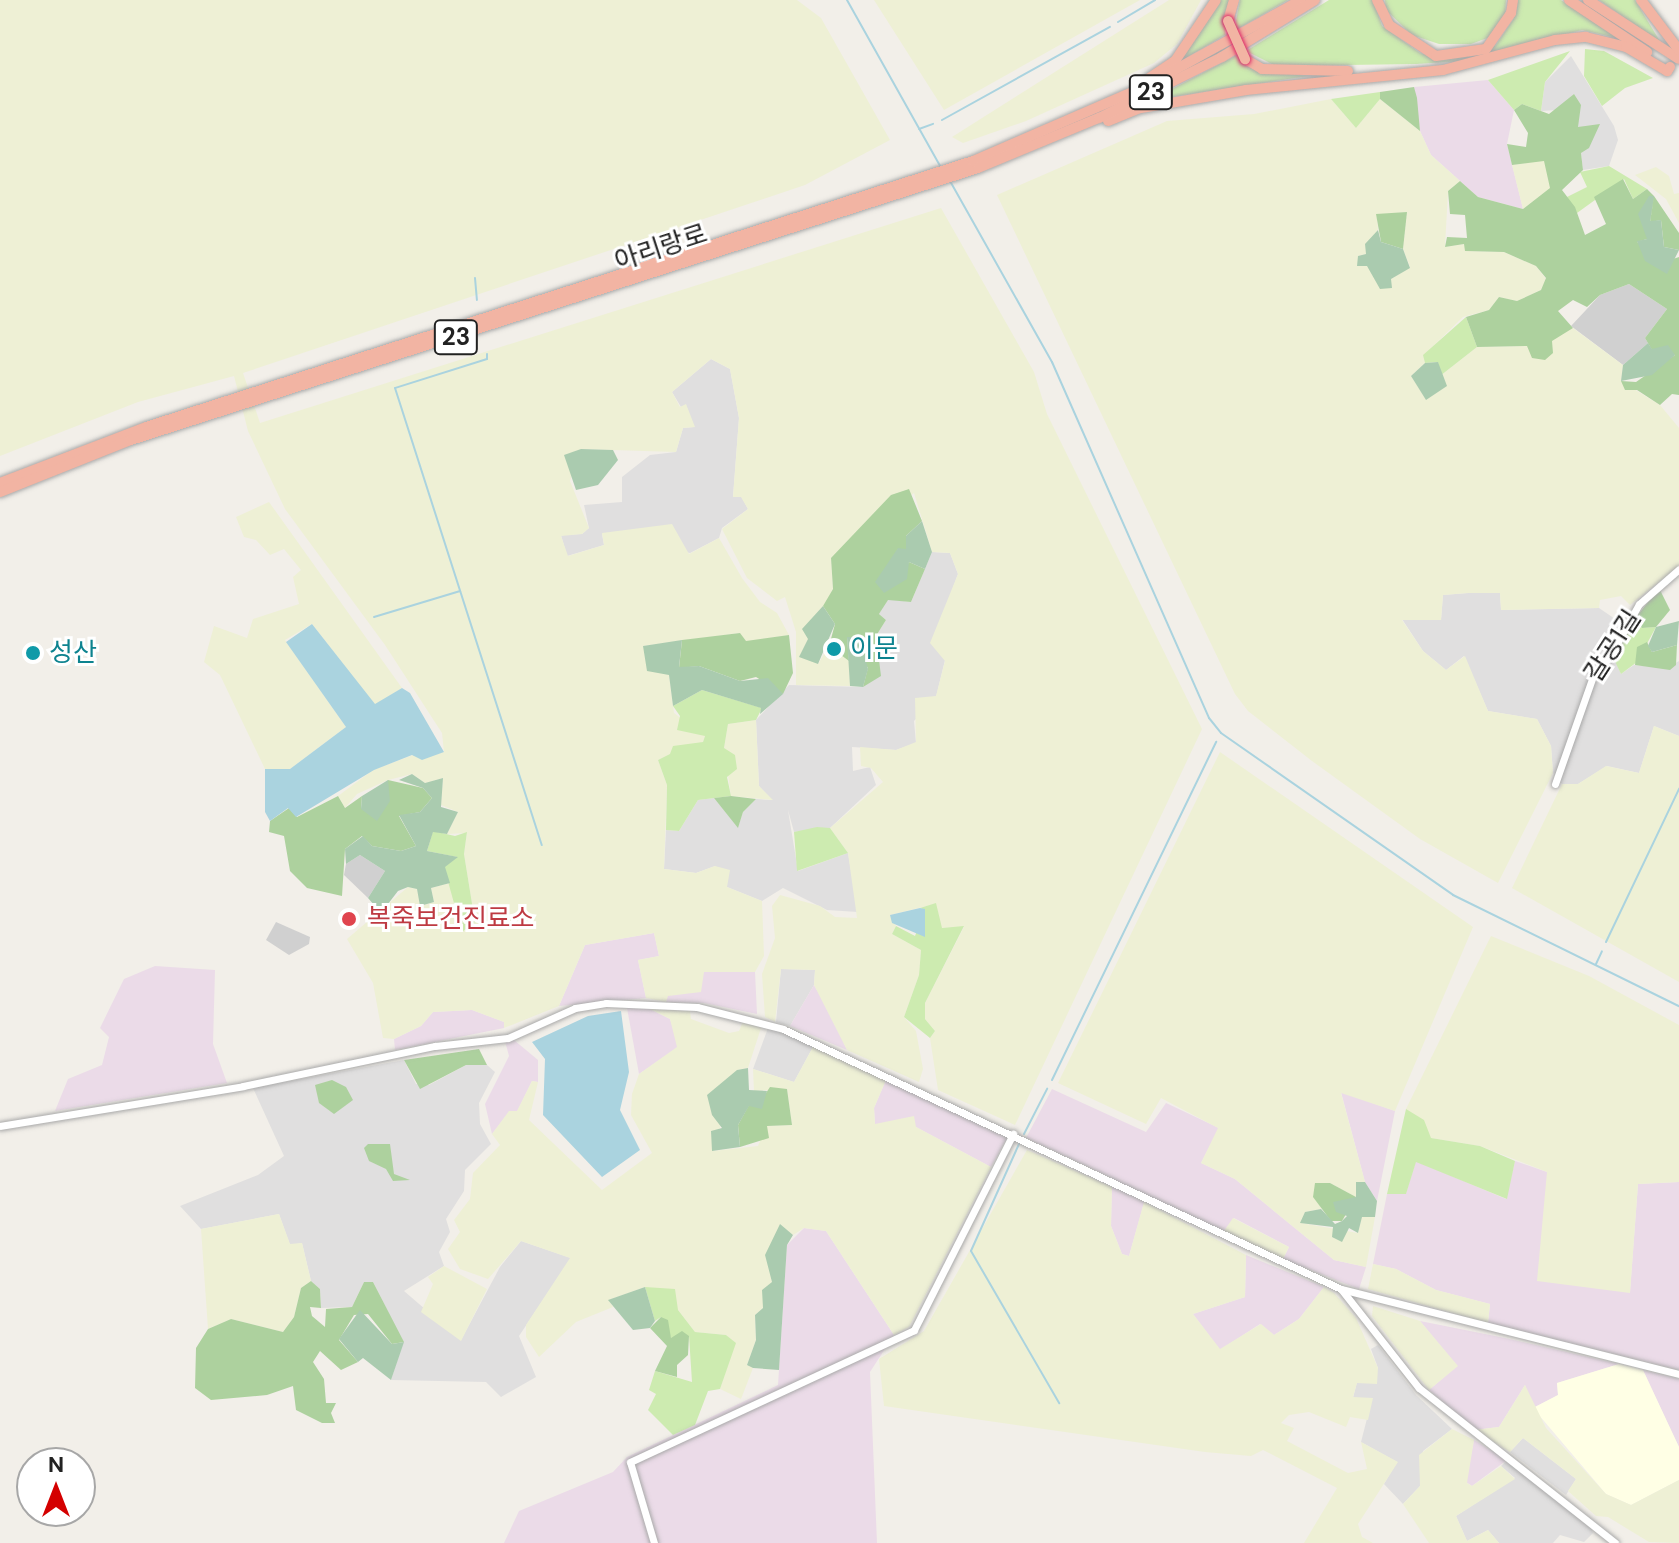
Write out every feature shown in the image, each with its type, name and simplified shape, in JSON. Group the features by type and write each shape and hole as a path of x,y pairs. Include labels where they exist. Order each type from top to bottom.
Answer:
{"highway":[{"path":"1144,87 1186,48 1216,0"},
{"path":"1234,0 1228,21 1245,59 1262,69 1308,74 1424,71"},
{"name":"아리랑로","path":"976,165 1144,87 1301,0"},
{"name":"아리랑로","path":"0,492 131,440 976,165 1099,118 1222,57 1315,0"},
{"path":"1377,0 1389,25 1436,56 1486,49 1506,23 1513,0"},
{"path":"1569,0 1676,66"},
{"path":"1588,0 1676,66"},
{"path":"1641,0 1679,50"},
{"path":"1099,118 1107,121 1141,108 1246,90 1424,71 1485,61 1555,40 1586,37 1626,47 1667,71 1676,66"},
{"name":"아리랑로","path":"0,483 146,427 913,186"}],"street":[{"name":"갈공1길","path":"1555,784 1594,673 1608,659 1639,604 1679,569"},
{"path":"0,1126 243,1086 435,1046 508,1038 559,1014 606,1003 697,1007 760,1020 1013,1134 1341,1289 1679,1374"},
{"path":"654,1543 630,1462 914,1330 1013,1134"},
{"path":"1341,1289 1419,1388 1615,1543"}],"shaded area":[{"path":"0,0 797,0 821,18 890,140 805,185 243,373 260,423 941,208 1034,372 1047,414 1202,729 1015,1125 938,1090 930,1038 935,1031 925,1019 925,1003 964,927 941,928 935,904 890,915 896,926 892,934 921,950 919,975 904,1017 916,1031 923,1069 919,1082 847,1050 814,985 815,970 781,969 775,1022 765,1017 762,974 775,938 772,906 780,895 820,906 835,917 857,918 848,853 830,828 883,782 871,768 861,766 860,747 896,750 916,742 915,698 936,696 945,661 930,643 958,574 950,553 932,552 914,493 831,558 833,589 808,639 818,664 829,646 849,661 850,686 796,685 796,632 785,597 777,601 747,578 722,529 748,509 741,497 733,497 739,418 730,369 711,359 672,392 680,407 686,404 695,427 683,428 676,452 581,449 570,481 589,528 582,534 561,536 568,556 604,545 602,533 672,524 689,554 719,538 742,578 760,602 777,613 789,635 745,642 739,633 643,646 669,675 674,713 705,736 703,742 658,760 667,785 664,869 696,873 715,866 730,870 727,887 762,901 764,956 755,972 704,972 701,992 668,996 666,1002 646,998 638,960 659,956 654,933 585,945 559,1006 504,1028 504,1022 472,1010 433,1012 421,1026 394,1039 383,1038 373,983 347,939 408,887 417,889 421,906 434,902 431,888 450,883 462,932 475,922 464,854 467,833 447,834 458,812 441,805 443,778 425,783 412,774 388,780 357,794 345,808 338,796 373,770 413,755 444,752 442,733 385,645 285,509 248,431 234,376 138,402 0,456"},
{"path":"874,0 1140,0 944,110"},
{"path":"1169,0 1201,0 1177,44 1154,63 1026,121 963,143 952,137"},
{"path":"1571,56 1614,126 1618,140 1609,166 1583,170 1581,153 1598,125 1577,128 1574,94 1557,110 1541,111 1545,82"},
{"path":"1488,80 1514,110 1507,144 1523,209 1478,197 1431,155 1420,131 1414,87"},
{"path":"1331,99 1356,128 1380,99 1420,131 1431,155 1460,181 1448,191 1445,247 1465,244 1466,251 1504,252 1536,266 1546,279 1541,290 1517,301 1499,297 1489,310 1463,317 1424,355 1425,363 1411,376 1426,399 1446,386 1440,376 1477,347 1527,346 1573,328 1623,365 1621,381 1660,405 1679,428 1679,566 1630,605 1621,596 1600,600 1599,608 1501,610 1500,593 1468,593 1443,595 1441,620 1402,620 1423,651 1446,670 1465,656 1488,711 1537,719 1551,746 1553,773 1498,883 1420,839 1248,711 1235,694 997,195 1167,121 1254,114","holes":["1407,212 1403,249 1410,267 1391,279 1358,256 1366,254 1378,230 1377,215"]},
{"path":"1545,160 1551,188 1523,209 1512,165"},
{"path":"1656,167 1669,176 1674,194 1679,193 1679,223 1666,199 1635,175"},
{"path":"1649,196 1654,196 1650,221 1661,220 1664,247 1679,250 1667,274 1645,261 1637,241 1647,239 1638,214"},
{"path":"1378,230 1381,242 1403,249 1410,268 1391,279 1392,288 1380,289 1367,266 1357,266 1358,256 1366,254 1365,244"},
{"path":"1629,284 1667,309 1645,338 1648,343 1623,365 1571,326 1600,295"},
{"path":"1648,343 1652,349 1668,345 1675,355 1652,375 1621,381 1623,365"},
{"path":"711,359 730,369 739,418 733,497 741,496 748,509 722,528 719,538 690,553 602,534 604,545 567,556 561,535 582,534 589,528 584,505 622,502 622,477 650,455 676,452 683,428 694,427 686,405 681,407 672,392"},
{"path":"1438,362 1447,386 1426,400 1411,376 1425,363"},
{"path":"581,449 613,450 618,460 598,485 576,490 564,455"},
{"path":"269,502 402,688 375,705 312,624 285,640 346,727 290,769 265,769 220,675 204,662 214,626 247,638 253,619 299,604 293,577 301,570 284,549 270,555 256,540 244,537 236,517"},
{"path":"922,521 932,552 925,569 909,562 907,579 884,593 875,582 898,548 906,549 906,536"},
{"path":"932,552 950,553 958,574 947,604 945,660 936,697 914,721 916,743 896,750 852,747 853,771 870,767 876,785 830,828 794,832 788,810 798,871 848,853 858,912 827,910 783,888 762,901 727,887 715,866 696,873 664,869 666,830 679,831 698,800 714,798 738,827 743,812 756,799 772,800 759,786 756,720 789,685 863,687 876,636 886,620 879,614 888,599 911,602"},
{"path":"1500,593 1501,610 1599,608 1621,623 1610,646 1621,674 1634,665 1667,668 1679,661 1679,736 1654,726 1639,773 1607,766 1578,784 1562,784 1553,773 1551,746 1537,719 1488,711 1464,656 1446,670 1423,651 1402,619 1441,620 1443,595"},
{"path":"823,606 835,624 818,664 799,657 808,639 802,629"},
{"path":"1679,621 1677,645 1652,652 1648,646 1656,627"},
{"path":"847,637 860,637 868,669 863,687 850,686"},
{"path":"682,640 679,667 699,666 740,681 768,678 783,694 760,714 761,708 702,690 673,706 669,675 647,671 643,646"},
{"path":"756,720 759,786 773,800 731,796 724,748 728,724"},
{"path":"1654,726 1679,736 1679,982 1512,888 1562,784 1578,784 1606,766 1639,773"},
{"path":"1220,752 1473,927 1395,1111 1341,1093 1365,1182 1356,1183 1356,1197 1330,1183 1315,1183 1321,1209 1305,1212 1301,1223 1358,1233 1362,1216 1375,1217 1366,1267 1334,1260 1235,1179 1201,1163 1218,1128 1161,1098 1146,1124 1058,1083"},
{"path":"412,774 425,783 443,778 441,807 458,812 447,834 433,832 427,851 458,857 445,867 450,883 431,888 434,902 420,906 417,889 408,887 398,891 381,913 368,898 385,871 360,855 346,864 345,849 363,836 372,846 401,851 416,846 399,815 420,812 432,798 423,788 399,780"},
{"path":"388,780 390,801 377,821 361,809 362,796"},
{"path":"360,855 385,871 368,898 344,875 346,864"},
{"path":"276,922 310,937 309,944 289,955 266,940"},
{"path":"654,933 659,956 638,960 646,998 559,1006 585,945"},
{"path":"1491,936 1589,976 1679,1025 1679,1182 1638,1184 1630,1293 1537,1281 1547,1172 1480,1146 1431,1138 1406,1109"},
{"path":"155,966 215,970 213,1044 227,1083 55,1111 68,1079 102,1065 109,1037 100,1028 124,979"},
{"path":"781,969 815,970 814,985 790,1026 776,1022"},
{"path":"704,972 755,972 757,1014 704,1003 666,1002 667,996"},
{"path":"814,985 834,1019 847,1050 790,1026"},
{"path":"627,1008 650,1009 670,1019 677,1039 677,1048 639,1074"},
{"path":"650,1009 690,1011 691,1019 729,1033 739,1031 744,1019 761,1028 748,1068 737,1070 713,1151 758,1146 766,1126 792,1125 787,1089 754,1091 753,1069 794,1082 814,1045 886,1080 874,1108 875,1124 914,1116 916,1127 991,1167 909,1327 894,1335 826,1231 804,1228 793,1235 780,1225 769,1263 772,1282 763,1308 755,1315 756,1340 747,1365 753,1368 741,1399 720,1389 735,1343 726,1335 695,1332 678,1310 645,1287 609,1300 613,1307 576,1322 539,1357 526,1337 526,1325 570,1258 521,1241 488,1279 460,1269 448,1249 460,1232 454,1220 470,1199 473,1173 500,1145 492,1134 509,1111 517,1111 532,1081 538,1082 529,1120 602,1190 652,1153 631,1115 632,1094 639,1074 677,1047 670,1019"},
{"path":"472,1010 504,1022 504,1028 395,1050 394,1039 421,1026 433,1012"},
{"path":"768,1028 814,1045 794,1082 753,1069"},
{"path":"514,1040 538,1060 538,1082 532,1081 517,1112 509,1112 492,1134 485,1104 509,1056 505,1041"},
{"path":"404,1060 416,1084 429,1085 466,1065 487,1065 495,1072 479,1103 480,1124 491,1144 465,1170 464,1191 446,1219 450,1232 439,1252 444,1266 404,1291 461,1340 500,1267 521,1241 571,1258 519,1336 536,1377 501,1397 486,1382 391,1380 403,1342 373,1282 364,1282 352,1307 321,1308 320,1289 311,1281 302,1243 290,1245 279,1214 201,1229 180,1206 258,1175 284,1156 253,1088"},
{"path":"748,1068 749,1090 767,1091 762,1109 749,1106 738,1125 740,1147 712,1151 711,1131 722,1128 712,1115 707,1095 737,1070"},
{"path":"886,1080 1007,1138 991,1167 916,1127 875,1124 874,1108"},
{"path":"1052,1089 1146,1132 1166,1103 1219,1128 1201,1163 1235,1179 1334,1260 1366,1267 1359,1289 1283,1259 1289,1247 1234,1218 1224,1231 1146,1196 1129,1256 1122,1254 1111,1226 1112,1178 1026,1138"},
{"path":"1341,1092 1395,1111 1377,1201 1365,1182"},
{"path":"1027,1150 1112,1187 1111,1226 1122,1254 1129,1256 1144,1202 1246,1255 1245,1297 1193,1314 1220,1349 1261,1324 1274,1335 1299,1319 1324,1287 1334,1293 1356,1318 1378,1368 1377,1384 1357,1383 1353,1397 1373,1398 1368,1420 1350,1417 1346,1427 1309,1412 1289,1415 1281,1423 1294,1428 1287,1441 1348,1473 1367,1469 1361,1442 1398,1462 1358,1524 1362,1537 1373,1543 1304,1543 1337,1488 1263,1450 1251,1456 1205,1452 884,1406 879,1359 924,1331"},
{"path":"1416,1161 1506,1199 1515,1161 1547,1172 1630,1292 1638,1184 1679,1182 1679,1370 1488,1323 1490,1304 1436,1290 1396,1269 1373,1264 1387,1194 1406,1193"},
{"path":"1356,1182 1365,1182 1377,1201 1375,1217 1362,1217 1358,1233 1349,1228 1342,1242 1332,1237 1333,1227 1300,1223 1305,1212 1321,1209 1335,1224 1342,1221 1347,1216 1336,1212 1333,1202 1356,1197"},
{"path":"279,1214 290,1244 302,1243 311,1281 301,1288 294,1317 283,1332 231,1319 208,1329 201,1229"},
{"path":"1233,1218 1289,1247 1283,1259 1224,1231"},
{"path":"780,1224 793,1235 787,1245 779,1370 753,1368 747,1365 756,1340 755,1315 763,1308 762,1290 772,1282 765,1255"},
{"path":"804,1228 826,1231 894,1335 870,1372 877,1543 504,1543 519,1511 613,1472 627,1457 778,1385 787,1245"},
{"path":"1246,1255 1324,1287 1299,1319 1274,1335 1260,1324 1220,1350 1193,1314 1245,1297"},
{"path":"1373,1264 1396,1269 1436,1290 1490,1304 1488,1323 1368,1289"},
{"path":"444,1266 487,1289 461,1341 421,1312 433,1284 428,1277"},
{"path":"645,1287 655,1321 650,1328 633,1330 608,1300"},
{"path":"1373,1306 1420,1321 1458,1366 1429,1390 1372,1316"},
{"path":"360,1310 392,1344 404,1342 391,1380 363,1358 358,1362 339,1339"},
{"path":"1420,1321 1619,1364 1557,1383 1558,1395 1533,1408 1525,1385 1499,1427 1474,1430 1429,1390 1457,1366"},
{"path":"1378,1345 1416,1395 1452,1429 1423,1451 1420,1486 1403,1504 1384,1484 1397,1462 1361,1442 1372,1399 1353,1398 1357,1382 1378,1368 1371,1349"},
{"path":"1619,1364 1643,1370 1679,1447 1679,1480 1631,1505 1606,1494 1533,1408 1558,1395 1557,1383"},
{"path":"1643,1370 1679,1379 1679,1447 1669,1426"},
{"path":"1525,1385 1546,1428 1606,1494 1631,1505 1679,1480 1679,1543 1649,1542 1608,1517 1596,1516 1568,1491 1576,1479 1523,1438 1510,1452 1474,1430 1499,1427"},
{"path":"1452,1429 1474,1440 1467,1483 1472,1486 1501,1466 1515,1479 1456,1516 1467,1541 1488,1530 1499,1543 1429,1543 1403,1504 1420,1486 1419,1455"},
{"path":"1523,1438 1576,1479 1566,1495 1510,1452"},
{"path":"1474,1440 1507,1460 1472,1486 1466,1482"},
{"path":"1507,1460 1590,1525 1593,1533 1584,1542 1560,1535 1553,1543 1499,1543 1488,1530 1467,1541 1456,1516 1515,1478 1501,1466"}],"green space":[{"path":"1219,0 1229,0 1225,35 1179,62"},
{"path":"1240,0 1288,0 1234,31"},
{"path":"1329,0 1373,0 1382,26 1420,53 1441,59 1476,55 1496,45 1514,18 1516,0 1561,0 1617,38 1582,30 1462,61 1416,64 1276,66 1246,51"},
{"path":"1385,0 1506,0 1505,17 1490,37 1471,44 1439,44 1412,35 1386,10"},
{"path":"1599,0 1635,0 1661,43"},
{"path":"1585,49 1604,51 1653,78 1625,88 1602,106 1584,76"},
{"path":"1570,51 1545,82 1541,111 1522,104 1514,110 1488,80"},
{"path":"1237,55 1257,71 1308,76 1151,100"},
{"path":"1414,87 1420,131 1380,99 1380,92"},
{"path":"1380,92 1380,99 1356,128 1331,99"},
{"path":"1574,94 1581,105 1578,127 1600,124 1589,148 1581,153 1583,170 1562,190 1575,207 1585,235 1606,224 1594,197 1623,179 1633,199 1647,189 1654,196 1647,239 1637,242 1673,259 1679,257 1679,395 1672,394 1660,405 1637,390 1625,390 1621,381 1636,382 1675,355 1652,350 1645,338 1667,309 1629,284 1600,295 1587,307 1573,300 1558,311 1573,328 1552,341 1553,353 1545,360 1532,358 1527,346 1477,347 1466,317 1489,310 1499,297 1517,301 1541,290 1546,278 1536,266 1504,252 1465,251 1464,244 1445,247 1447,237 1467,238 1465,215 1450,214 1448,191 1460,181 1478,197 1523,209 1550,188 1544,161 1512,165 1507,144 1526,147 1528,133 1514,110 1522,104 1549,114"},
{"path":"1609,166 1647,189 1633,199 1624,179 1577,213 1567,197 1587,187 1580,172"},
{"path":"1654,196 1679,233 1679,250 1664,247 1661,220 1650,222"},
{"path":"1407,212 1403,249 1381,242 1376,214"},
{"path":"1466,317 1477,347 1440,376 1438,362 1425,363 1423,355"},
{"path":"909,489 922,521 906,536 906,549 898,549 887,568 898,581 909,562 925,569 911,602 888,600 879,614 886,620 876,636 881,676 863,687 868,668 847,637 849,661 829,646 835,624 823,606 833,589 831,558 891,495"},
{"path":"1659,588 1670,610 1656,627 1642,628 1634,620"},
{"path":"1634,620 1642,628 1656,627 1637,662 1621,674 1613,657"},
{"path":"740,633 746,641 789,635 793,673 783,694 756,677 740,681 699,666 679,668 682,640"},
{"path":"1647,642 1652,652 1677,645 1676,665 1670,670 1635,665 1637,647"},
{"path":"702,690 762,708 756,720 728,724 724,748 735,755 737,769 727,777 731,796 698,800 679,831 666,830 667,785 658,760 670,754 673,746 703,742 705,736 677,730 680,716 673,706"},
{"path":"388,780 423,788 432,798 420,812 399,816 416,846 401,851 372,846 362,836 345,849 342,896 307,888 290,871 284,836 269,832 270,821 289,808 297,817 338,796 345,808 362,796 361,809 386,792"},
{"path":"731,796 756,799 743,812 738,828 714,798"},
{"path":"817,827 830,828 848,853 797,871 794,832"},
{"path":"433,831 455,836 467,832 464,854 475,922 462,932 444,867 457,857 427,851"},
{"path":"936,903 942,928 964,926 925,1003 925,1019 935,1031 930,1038 904,1017 919,975 921,950 892,934 896,926 915,936 925,910 920,908"},
{"path":"479,1049 487,1065 466,1065 420,1089 404,1060"},
{"path":"332,1080 346,1087 353,1100 334,1114 319,1103 315,1085"},
{"path":"770,1087 787,1089 792,1125 767,1126 769,1138 740,1147 738,1125 749,1105 762,1099"},
{"path":"1406,1109 1424,1120 1431,1138 1480,1146 1515,1161 1507,1199 1416,1162 1406,1194 1387,1194"},
{"path":"368,1144 390,1144 394,1174 410,1180 393,1181 386,1169 369,1161 364,1148"},
{"path":"1315,1183 1330,1183 1356,1197 1342,1221 1331,1221 1313,1197"},
{"path":"311,1281 320,1289 321,1308 310,1307 312,1316 325,1327 326,1309 352,1307 364,1282 373,1282 404,1342 392,1344 368,1314 354,1315 339,1340 358,1362 341,1370 320,1351 313,1362 324,1379 326,1403 336,1403 331,1413 335,1423 322,1423 296,1410 293,1386 267,1395 211,1400 195,1388 196,1348 208,1329 231,1319 283,1332 294,1317 301,1288"},
{"path":"645,1287 675,1289 678,1310 695,1332 726,1335 736,1343 720,1389 708,1391 695,1425 673,1435 648,1410 656,1394 649,1390 655,1371 692,1382 689,1336 671,1338 661,1317 655,1321"},
{"path":"661,1317 668,1320 671,1338 682,1331 689,1336 688,1355 677,1365 677,1377 655,1371 667,1346 650,1328"}],"water":[{"path":"312,624 375,704 402,688 410,693 444,752 422,760 412,755 374,770 296,817 288,808 270,821 265,812 265,769 290,769 346,727 286,642"},
{"path":"925,909 925,937 892,923 890,915"},
{"path":"621,1011 629,1072 620,1110 640,1150 602,1177 543,1115 545,1059 532,1042 588,1016"}],"waterway":[{"path":"847,0 940,166"},
{"path":"1118,22 1155,0"},
{"path":"942,120 1110,27"},
{"path":"919,129 933,124"},
{"path":"950,181 1052,362 1209,718 1221,733 1453,895 1679,1006"},
{"path":"475,278 477,300"},
{"path":"487,354 487,359 395,388 542,845"},
{"path":"374,617 460,591"},
{"path":"1052,1080 1216,742"},
{"path":"1606,942 1679,789"},
{"path":"1596,964 1602,951"},
{"path":"1024,1134 1047,1089"},
{"path":"1019,1144 971,1251 1059,1403"}],"place":[{"name":"이문","path":"834,649"},
{"name":"성산","path":"33,653"},
{"name":"복죽보건진료소","path":"349,919"}]}
